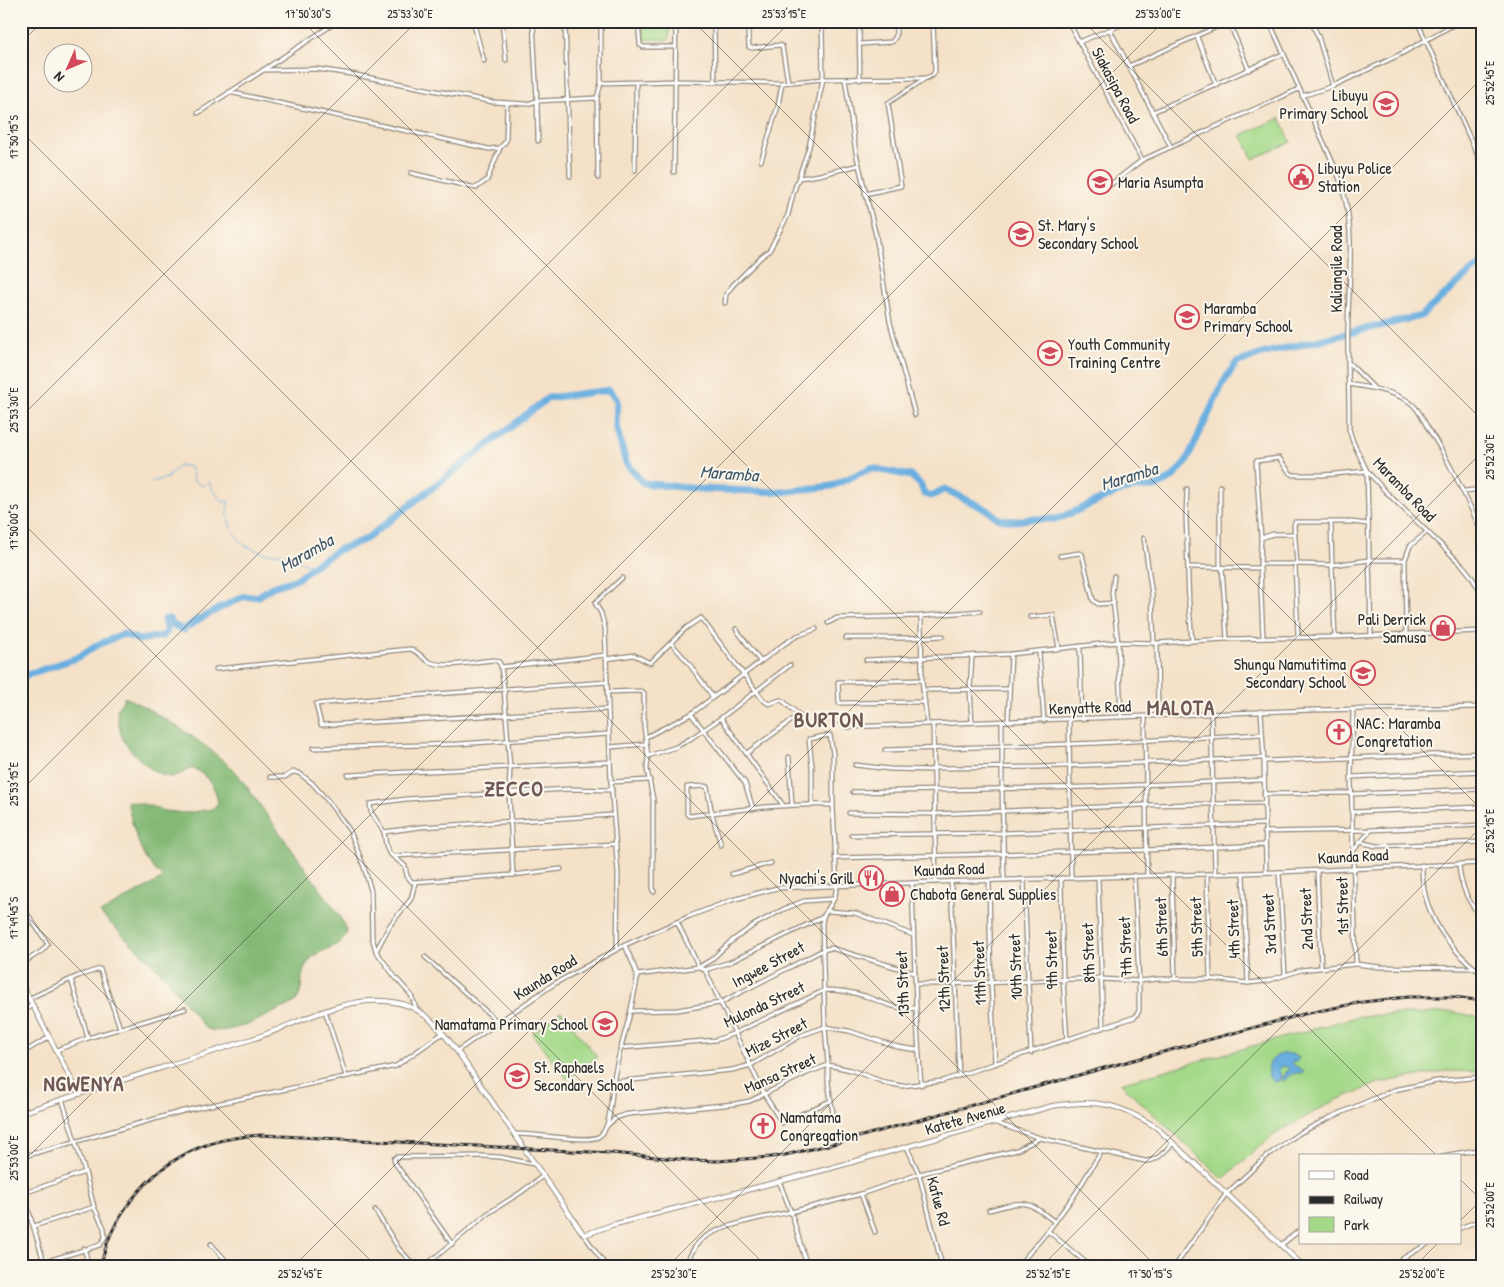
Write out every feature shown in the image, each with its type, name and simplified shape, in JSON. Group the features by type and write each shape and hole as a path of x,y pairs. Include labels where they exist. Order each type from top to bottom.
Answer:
{"street":[{"path":"198,113 338,21"},
{"path":"473,21 484,62"},
{"path":"502,21 506,60"},
{"path":"533,21 538,141"},
{"path":"566,21 570,176"},
{"path":"598,178 597,98 601,84 600,21"},
{"path":"638,21 640,45 644,47 675,47"},
{"path":"674,172 676,21"},
{"path":"714,21 715,82"},
{"path":"747,21 749,47 782,46 788,82"},
{"path":"725,303 726,294 733,285 769,251 788,214 808,147 823,79 822,21"},
{"path":"859,21 860,80"},
{"path":"860,44 892,42 896,36 896,21"},
{"path":"865,194 901,186 888,103 933,75 935,71 933,21"},
{"name":"Siakasipa Road","path":"1068,21 1142,160"},
{"path":"1079,42 1131,21"},
{"path":"1129,66 1230,21 1249,70"},
{"name":"Kaliangile Road","path":"1269,21 1339,177 1346,202 1351,255 1348,352"},
{"path":"1312,21 1333,86"},
{"path":"1417,21 1483,167"},
{"path":"1302,96 1333,86 1399,55 1460,21"},
{"path":"1110,30 1171,147"},
{"path":"1197,37 1216,85"},
{"path":"1153,112 1283,54"},
{"path":"263,70 325,70 507,103 527,104 537,101 597,98"},
{"path":"601,84 676,81 782,83 823,79 927,78"},
{"path":"845,79 859,165 876,236 890,322 914,415"},
{"path":"635,170 636,83"},
{"path":"761,161 778,106 782,83"},
{"path":"1110,185 1142,160 1299,89"},
{"path":"229,92 489,149 500,148"},
{"path":"411,173 476,188 487,180 500,148 506,141 507,103"},
{"path":"799,178 819,176 859,165"},
{"path":"1477,320 1483,318"},
{"name":"Maramba Road","path":"1348,352 1349,429 1357,452 1367,471 1471,576 1483,596"},
{"path":"1349,363 1373,388"},
{"path":"1349,384 1373,388 1396,395 1413,404 1445,454 1483,534"},
{"path":"1264,638 1260,566 1261,538 1256,461 1279,458 1290,473 1294,475 1324,475 1367,471 1371,635"},
{"path":"1220,486 1221,567 1227,639"},
{"path":"1187,489 1186,516 1192,641"},
{"path":"1463,492 1483,489"},
{"path":"1298,637 1295,522 1351,522 1368,524"},
{"path":"1331,523 1335,637"},
{"path":"1406,634 1405,560 1410,546 1428,532"},
{"path":"1261,538 1273,534 1294,534"},
{"path":"1144,538 1156,643 1158,715"},
{"path":"1060,556 1082,554 1092,600 1098,604 1114,603"},
{"path":"1188,567 1332,565 1369,560 1405,560"},
{"path":"1114,576 1112,584 1118,642 1121,717"},
{"path":"617,948 618,874 611,782 606,657 603,620 595,603 622,578"},
{"path":"828,624 837,618 922,616 980,611"},
{"path":"922,616 922,680 927,724"},
{"path":"1030,617 1054,616 1059,648"},
{"path":"501,668 634,655 650,662 686,628 701,618 767,703 784,701 799,715 748,753"},
{"path":"646,737 692,714 760,660 784,644 816,629"},
{"path":"736,630 760,660"},
{"path":"866,660 1011,654 1118,642 1156,643 1483,631"},
{"path":"846,638 943,636"},
{"path":"671,643 713,696"},
{"path":"1080,646 1082,719"},
{"path":"216,669 410,649 418,652 424,659 436,664 494,660 500,664 504,689 510,768 510,821 514,875"},
{"path":"1038,652 1044,721"},
{"path":"1008,721 1011,654"},
{"path":"972,656 970,689 972,722"},
{"path":"648,756 676,747 704,730 790,665"},
{"path":"922,680 838,682 837,696 839,703 925,702"},
{"path":"607,682 316,704 321,724 608,709"},
{"path":"923,690 1009,689"},
{"path":"608,692 644,692 645,744 648,756 647,769 653,799 652,860 654,892"},
{"name":"Kenyatte Road","path":"848,727 1044,721 1261,711 1483,707"},
{"name":"1st Street","path":"1353,709 1351,777 1356,964"},
{"path":"1261,711 1266,872"},
{"path":"1211,713 1215,874"},
{"path":"692,714 744,783 753,809"},
{"path":"1145,717 1147,875"},
{"path":"721,718 748,753 783,805"},
{"path":"1069,720 1071,878"},
{"path":"1002,722 1004,880"},
{"path":"933,724 934,856 936,882"},
{"path":"313,748 394,747 610,734"},
{"path":"885,750 1070,744 1262,734"},
{"path":"705,970 730,962 803,925 823,917 828,911 837,887 833,805 833,754 830,735 809,739 812,766 812,805"},
{"path":"610,747 645,744"},
{"path":"855,765 896,769 1002,768 1145,762 1483,753"},
{"path":"789,757 792,805"},
{"path":"348,775 610,762"},
{"path":"1351,777 1483,771"},
{"path":"270,777 285,777 293,772 299,772 322,794 350,831 368,880 372,904 372,938 376,950 395,977 411,995 416,1008"},
{"path":"611,782 650,780"},
{"path":"853,792 1264,780"},
{"path":"721,845 712,814 706,786 688,787 688,815 690,816 712,814 783,805 833,805"},
{"path":"1264,794 1352,794 1483,789"},
{"path":"561,869 415,883 410,881 407,876 405,866 387,849 384,832 369,806 372,803 406,799 568,790 612,790"},
{"path":"849,813 934,814 1145,805 1264,803"},
{"path":"1352,812 1483,807"},
{"path":"384,832 420,826 613,815"},
{"path":"851,836 1264,824"},
{"path":"1264,832 1483,825"},
{"path":"1352,851 1370,830"},
{"path":"1360,842 1377,846 1483,842"},
{"path":"394,856 615,844"},
{"path":"835,858 1265,845"},
{"path":"732,874 771,863"},
{"name":"Kaunda Road","path":"457,1051 554,984 617,948 732,900 777,888 837,887 912,882 1279,872 1483,863"},
{"path":"1459,864 1464,891 1474,910 1483,919"},
{"path":"1422,865 1423,890 1436,924 1451,946 1473,968 1483,975"},
{"name":"2nd Street","path":"1317,870 1321,967"},
{"name":"3rd Street","path":"1279,872 1285,974"},
{"name":"4th Street","path":"1243,873 1248,984"},
{"name":"5th Street","path":"1207,874 1210,979"},
{"name":"7th Street","path":"1134,875 1139,981 1139,1011 1135,1017"},
{"name":"6th Street","path":"1172,875 1175,978"},
{"name":"9th Street","path":"1061,878 1063,979 1067,1041"},
{"name":"8th Street","path":"1098,878 1103,1028"},
{"name":"11th Street","path":"989,880 995,1064"},
{"name":"10th Street","path":"1024,880 1031,1053"},
{"name":"12th Street","path":"951,881 959,1076"},
{"name":"13th Street","path":"912,882 916,1008 921,1085"},
{"path":"376,950 390,925 411,899 415,883"},
{"path":"637,975 699,966 711,960 729,943 754,925 784,910 804,901 834,899"},
{"path":"21,905 48,944 42,951 21,964"},
{"path":"828,911 854,913 913,935"},
{"path":"823,917 825,1027 828,1082 834,1120"},
{"path":"676,922 699,966 705,970 764,1094 782,1123 830,1101"},
{"path":"606,1127 613,1082 620,1048 631,1011 637,975 625,945"},
{"name":"Ingwee Street","path":"631,1011 677,1010 720,1003 823,950 831,948 915,973"},
{"path":"425,957 498,1022"},
{"path":"915,984 955,985 1063,979 1139,981 1175,978 1210,979 1248,984 1321,967 1356,964 1380,968 1473,968"},
{"path":"30,998 71,979 100,969 120,1028"},
{"path":"71,979 88,1038"},
{"path":"21,983 79,1094"},
{"name":"Mulonda Street","path":"620,1048 716,1040 735,1033 825,990 839,990 898,1008 916,1008"},
{"path":"21,1112 269,1034 346,1004 382,1001 399,1003 416,1008 427,1016 443,1033 606,1266"},
{"path":"21,1012 34,1005"},
{"path":"57,1050 88,1038 185,1008"},
{"path":"325,1011 346,1076"},
{"name":"Mansa Street","path":"514,1134 597,1138 612,1120 619,1115 744,1103 828,1065 851,1070 886,1083 902,1086 921,1085 959,1076 1135,1017"},
{"name":"Mize Street","path":"613,1082 722,1071 751,1065 802,1035 825,1027 849,1031 898,1047 918,1050"},
{"path":"21,1157 189,1109 396,1066 443,1033"},
{"path":"21,1054 49,1037"},
{"path":"1175,1266 1226,1194 1272,1152 1298,1134 1327,1119 1394,1090 1437,1081 1483,1077"},
{"path":"31,1266 84,1248 100,1245 105,1237 104,1228 94,1207 86,1172 62,1099"},
{"name":"Katete Avenue","path":"584,1235 612,1225 907,1147 1052,1106 1080,1102 1108,1105 1122,1109 1156,1127 1303,1266"},
{"path":"995,1122 1040,1138 1152,1161 1158,1158 1173,1143"},
{"path":"21,1136 26,1156"},
{"path":"685,1266 699,1242 719,1230 736,1224 861,1194 919,1174 1017,1150 1040,1138"},
{"name":"Kafue Rd","path":"907,1147 919,1174 942,1264"},
{"path":"1454,1154 1483,1149"},
{"path":"1018,1266 1055,1222 1076,1193 1102,1151"},
{"path":"452,1244 395,1163 394,1159 396,1157 481,1156 534,1164"},
{"path":"22,1193 86,1172"},
{"path":"425,1266 487,1214 520,1194 543,1176"},
{"path":"779,1181 791,1212 807,1266"},
{"path":"21,1186 44,1262"},
{"path":"861,1194 875,1232"},
{"path":"988,1210 1020,1202 1033,1205 1055,1222"},
{"path":"34,1226 94,1207"},
{"path":"375,1210 400,1250 415,1266"},
{"path":"1462,1227 1483,1219"},
{"path":"1048,1231 1090,1266"},
{"path":"1281,1245 1299,1231"},
{"path":"211,1244 230,1266"},
{"path":"1390,1266 1427,1244"},
{"path":"84,1248 89,1266"},
{"path":"305,1261 310,1266"},
{"path":"792,1266 806,1261"},
{"path":"934,1266 942,1264"}],"green space":[{"path":"643,21 670,21 669,40 643,39"},
{"path":"1280,118 1291,142 1253,159 1241,135"},
{"path":"125,697 184,731 212,751 237,773 339,915 347,932 344,938 335,946 320,952 310,960 303,972 300,993 294,1003 238,1028 215,1030 205,1028 161,972 100,913 163,878 148,861 143,852 135,833 127,801 165,811 185,813 212,809 218,803 210,782 203,774 193,768 172,777 166,776 151,769 136,756 125,743 119,724 117,710"},
{"path":"561,1011 597,1057 567,1079 532,1034"},
{"path":"1453,1012 1483,1018 1483,1072 1446,1071 1379,1083 1334,1101 1272,1136 1223,1179 1120,1083 1360,1016"}],"water":[{"path":"1281,1054 1292,1054 1299,1058 1296,1062 1292,1062 1292,1064 1304,1071 1292,1074 1284,1081 1282,1076 1285,1076 1286,1072 1290,1070 1282,1066 1279,1070 1281,1076 1279,1081 1274,1082 1268,1076 1269,1065 1272,1060"}],"waterway":[{"name":"Maramba","path":"21,677 79,657 95,646 123,634 139,640 163,636 167,631 164,620 169,619 172,624 183,630 199,619 242,597 259,596 272,587 297,579 314,565 338,550 366,539 548,398 609,390 617,400 616,426 626,463 643,483 699,489 781,492 832,486 871,468 911,476 921,485 924,494 931,496 945,489 989,511 999,519 1015,521 1058,519 1120,491 1137,487 1155,487 1172,478 1186,462 1223,383 1236,363 1265,353 1421,316 1483,263"},
{"path":"150,482 167,478 179,465 190,467 194,481 203,486 208,481 223,502 228,501 228,517 231,529 244,545 264,553 287,554 298,561 314,565"}],"railway":[{"path":"101,1266 106,1246 115,1227 139,1191 171,1163 190,1152 228,1139 262,1135 611,1153 718,1161 771,1157 837,1143 1304,1014 1363,1002 1407,997 1454,997 1483,1001"}],"place":[{"name":"Libuyu Primary School","path":"1386,104"},
{"name":"Libuyu Police Station","path":"1301,177"},
{"name":"Maria Asumpta","path":"1100,182"},
{"name":"St. Mary's Secondary School","path":"1021,234"},
{"name":"Maramba Primary School","path":"1187,317"},
{"name":"Youth Community Training Centre","path":"1050,353"},
{"name":"Pali Derrick Samusa","path":"1443,628"},
{"name":"Shungu Namutitima Secondary School","path":"1363,673"},
{"name":"NAC: Maramba Congretation","path":"1339,732"},
{"name":"Nyachi's Grill","path":"871,878"},
{"name":"Chabota General Supplies","path":"892,894"},
{"name":"Namatama Primary School","path":"605,1024"},
{"name":"St. Raphaels Secondary School","path":"517,1076"},
{"name":"Namatama Congregation","path":"763,1126"}],"district":[{"name":"MALOTA","path":"1181,707"},
{"name":"BURTON","path":"829,719"},
{"name":"ZECCO","path":"514,788"},
{"name":"NGWENYA","path":"84,1083"}]}
